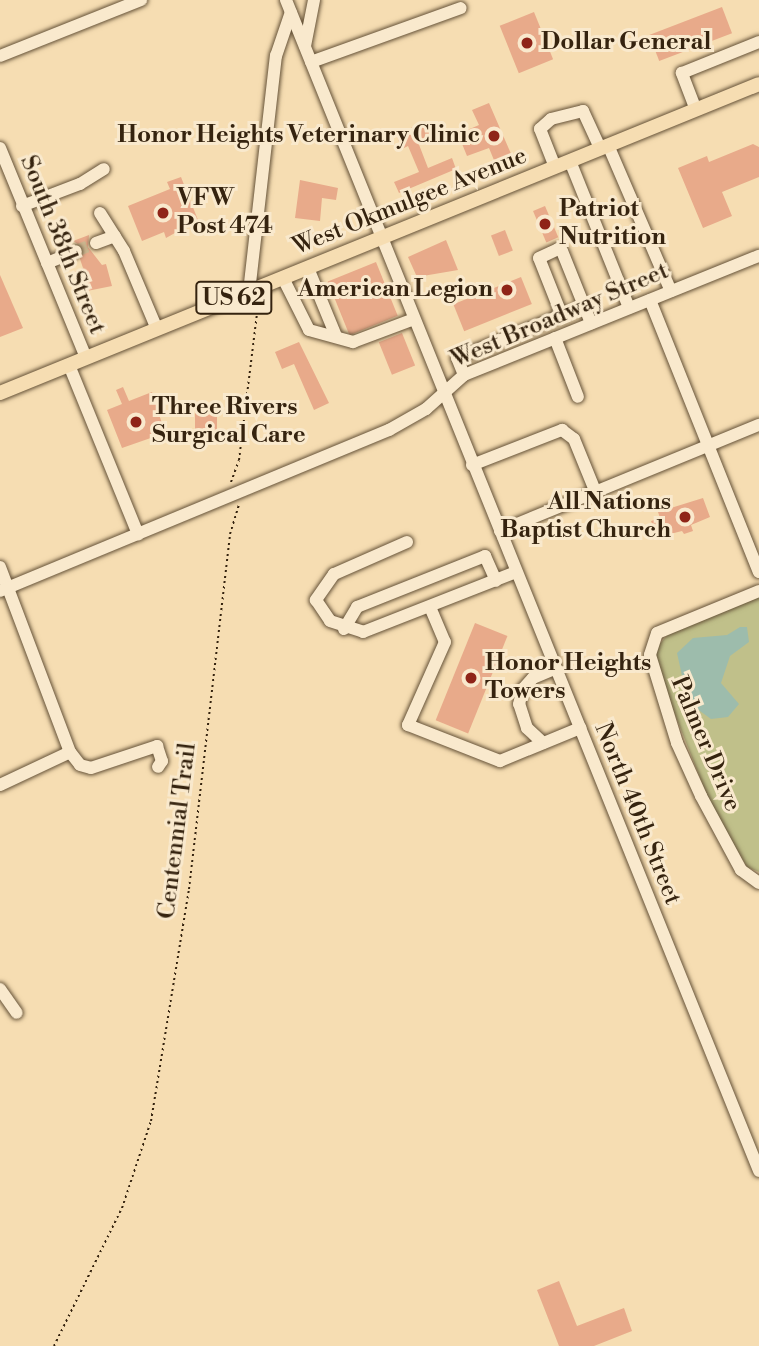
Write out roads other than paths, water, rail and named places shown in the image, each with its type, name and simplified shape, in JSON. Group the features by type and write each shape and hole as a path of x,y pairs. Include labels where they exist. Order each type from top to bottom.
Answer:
{"main road":[{"name":"West Okmulgee Avenue","path":"0,393 759,84"}],"street":[{"path":"0,56 141,0"},
{"path":"304,46 314,0"},
{"path":"249,292 276,56 288,6"},
{"name":"North 40th Street","path":"288,6 759,1171"},
{"path":"311,62 461,8"},
{"path":"696,110 682,73 759,42"},
{"path":"555,167 540,129 551,119 583,111 604,147 671,291"},
{"name":"South 38th Street","path":"0,148 86,358"},
{"path":"570,161 629,308"},
{"path":"22,206 80,184 104,169"},
{"path":"100,212 115,236 157,329"},
{"path":"96,243 115,236"},
{"path":"47,263 76,251"},
{"path":"562,316 541,256 562,251 591,323"},
{"name":"West Broadway Street","path":"4,589 410,420 464,375 759,256"},
{"path":"308,268 336,336"},
{"path":"283,278 302,324 353,342 414,319"},
{"path":"650,300 759,572"},
{"path":"464,375 457,358 584,306"},
{"path":"529,329 536,346"},
{"path":"555,338 578,397"},
{"path":"69,365 138,534"},
{"path":"500,531 759,425"},
{"path":"472,465 562,430 568,431 596,493"},
{"path":"407,542 334,574 316,600 330,621 344,629 363,632 516,572"},
{"path":"344,629 357,607 485,556 496,580"},
{"path":"0,567 4,589 70,752 79,765 91,768 157,746 162,761 158,766"},
{"name":"Palmer Drive","path":"759,591 657,634 650,655 677,743 701,796 741,870 759,883"},
{"path":"430,607 445,642 408,725 500,761 580,728"},
{"path":"543,743 527,728 519,704 523,689 533,678 556,668"},
{"path":"0,785 70,752"},
{"path":"0,989 17,1013"}],"tunnel":[{"path":"76,251 96,243"}],"place":[{"name":"Dollar General","path":"527,43"},
{"name":"Honor Heights Veterinary Clinic","path":"494,136"},
{"name":"VFW Post 474","path":"163,213"},
{"name":"Patriot Nutrition","path":"545,224"},
{"name":"American Legion","path":"507,290"},
{"name":"Three Rivers Surgical Care","path":"136,422"},
{"name":"All Nations Baptist Church","path":"685,517"},
{"name":"Honor Heights Towers","path":"471,678"}]}
